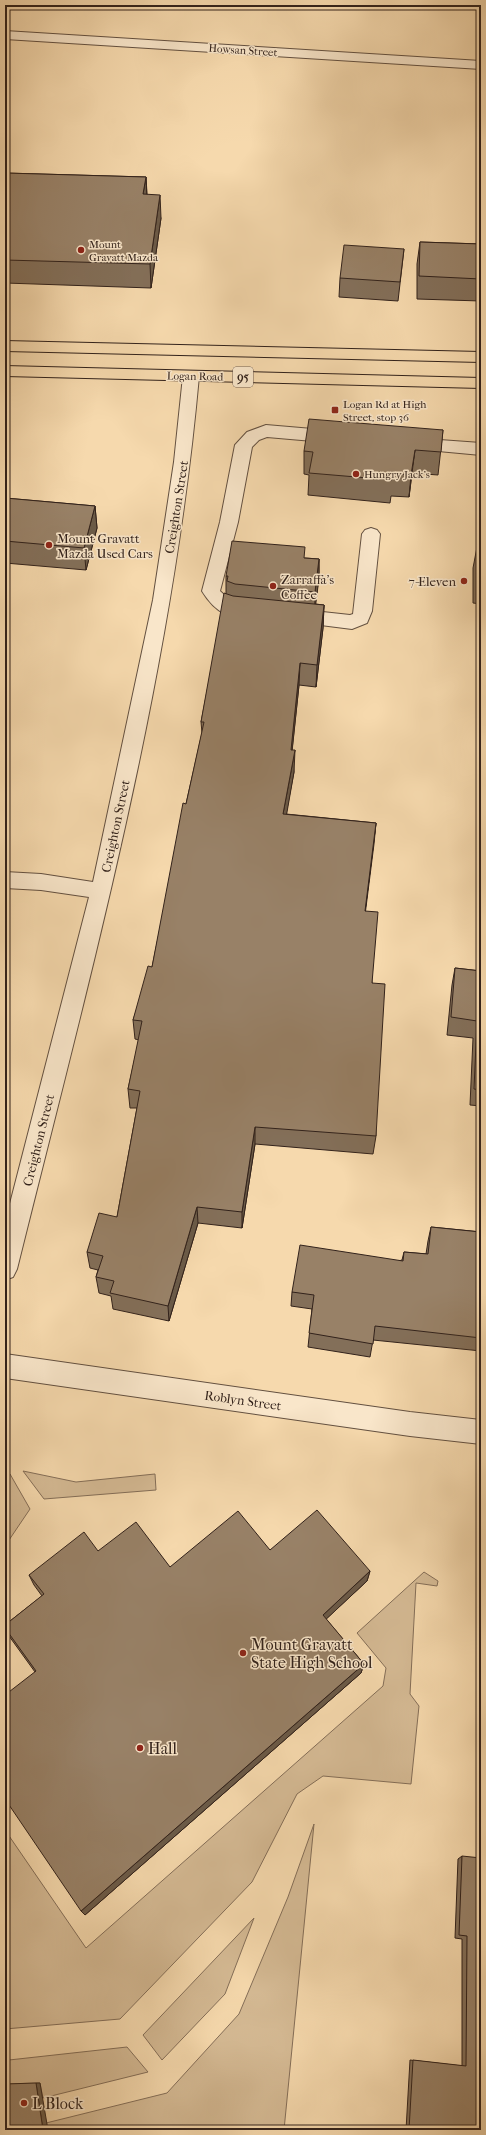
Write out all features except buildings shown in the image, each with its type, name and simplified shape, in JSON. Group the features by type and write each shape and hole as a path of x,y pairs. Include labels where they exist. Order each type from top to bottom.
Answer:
{"main road":[{"name":"Logan Road","path":"5,346 481,357"},
{"name":"Logan Road","path":"5,371 481,382"}],"street":[{"name":"Howsan Street","path":"5,35 481,65"},
{"name":"Creighton Street","path":"5,1269 101,891 162,600 183,462 191,376"},
{"path":"350,438 266,431 253,436 244,445 229,522 211,591 218,604 233,610 352,622 360,618 363,611 371,534"},
{"path":"396,442 481,449"},
{"path":"5,880 41,882 101,891"},
{"name":"Roblyn Street","path":"6,1369 410,1424 481,1432"}],"shaded area":[{"path":"23,1471 76,1482 155,1474 156,1490 44,1499"},
{"path":"5,1474 10,1474 30,1509 5,1546"},
{"path":"424,1572 438,1581 437,1586 416,1583 410,1694 419,1706 411,1784 323,1776 297,1794 252,1882 120,2019 5,2029 5,1830 86,1948 383,1686 386,1668 357,1633"},
{"path":"314,1824 284,2130 48,2130 46,2123 167,2093 239,2014 288,1897"},
{"path":"254,1918 225,1994 162,2060 143,2035"},
{"path":"127,2047 148,2072 43,2098 40,2083 5,2084 5,2058 9,2060"}],"place":[{"name":"Mount Gravatt Mazda","path":"81,250"},
{"name":"Logan Rd at High Street, stop 36","path":"335,410"},
{"name":"Hungry Jack's","path":"356,474"},
{"name":"Mount Gravatt Mazda Used Cars","path":"49,545"},
{"name":"7-Eleven","path":"464,581"},
{"name":"Zarraffa's Coffee","path":"273,586"},
{"name":"Mount Gravatt State High School","path":"243,1653"},
{"name":"Hall","path":"140,1748"},
{"name":"L Block","path":"24,2103"}]}
